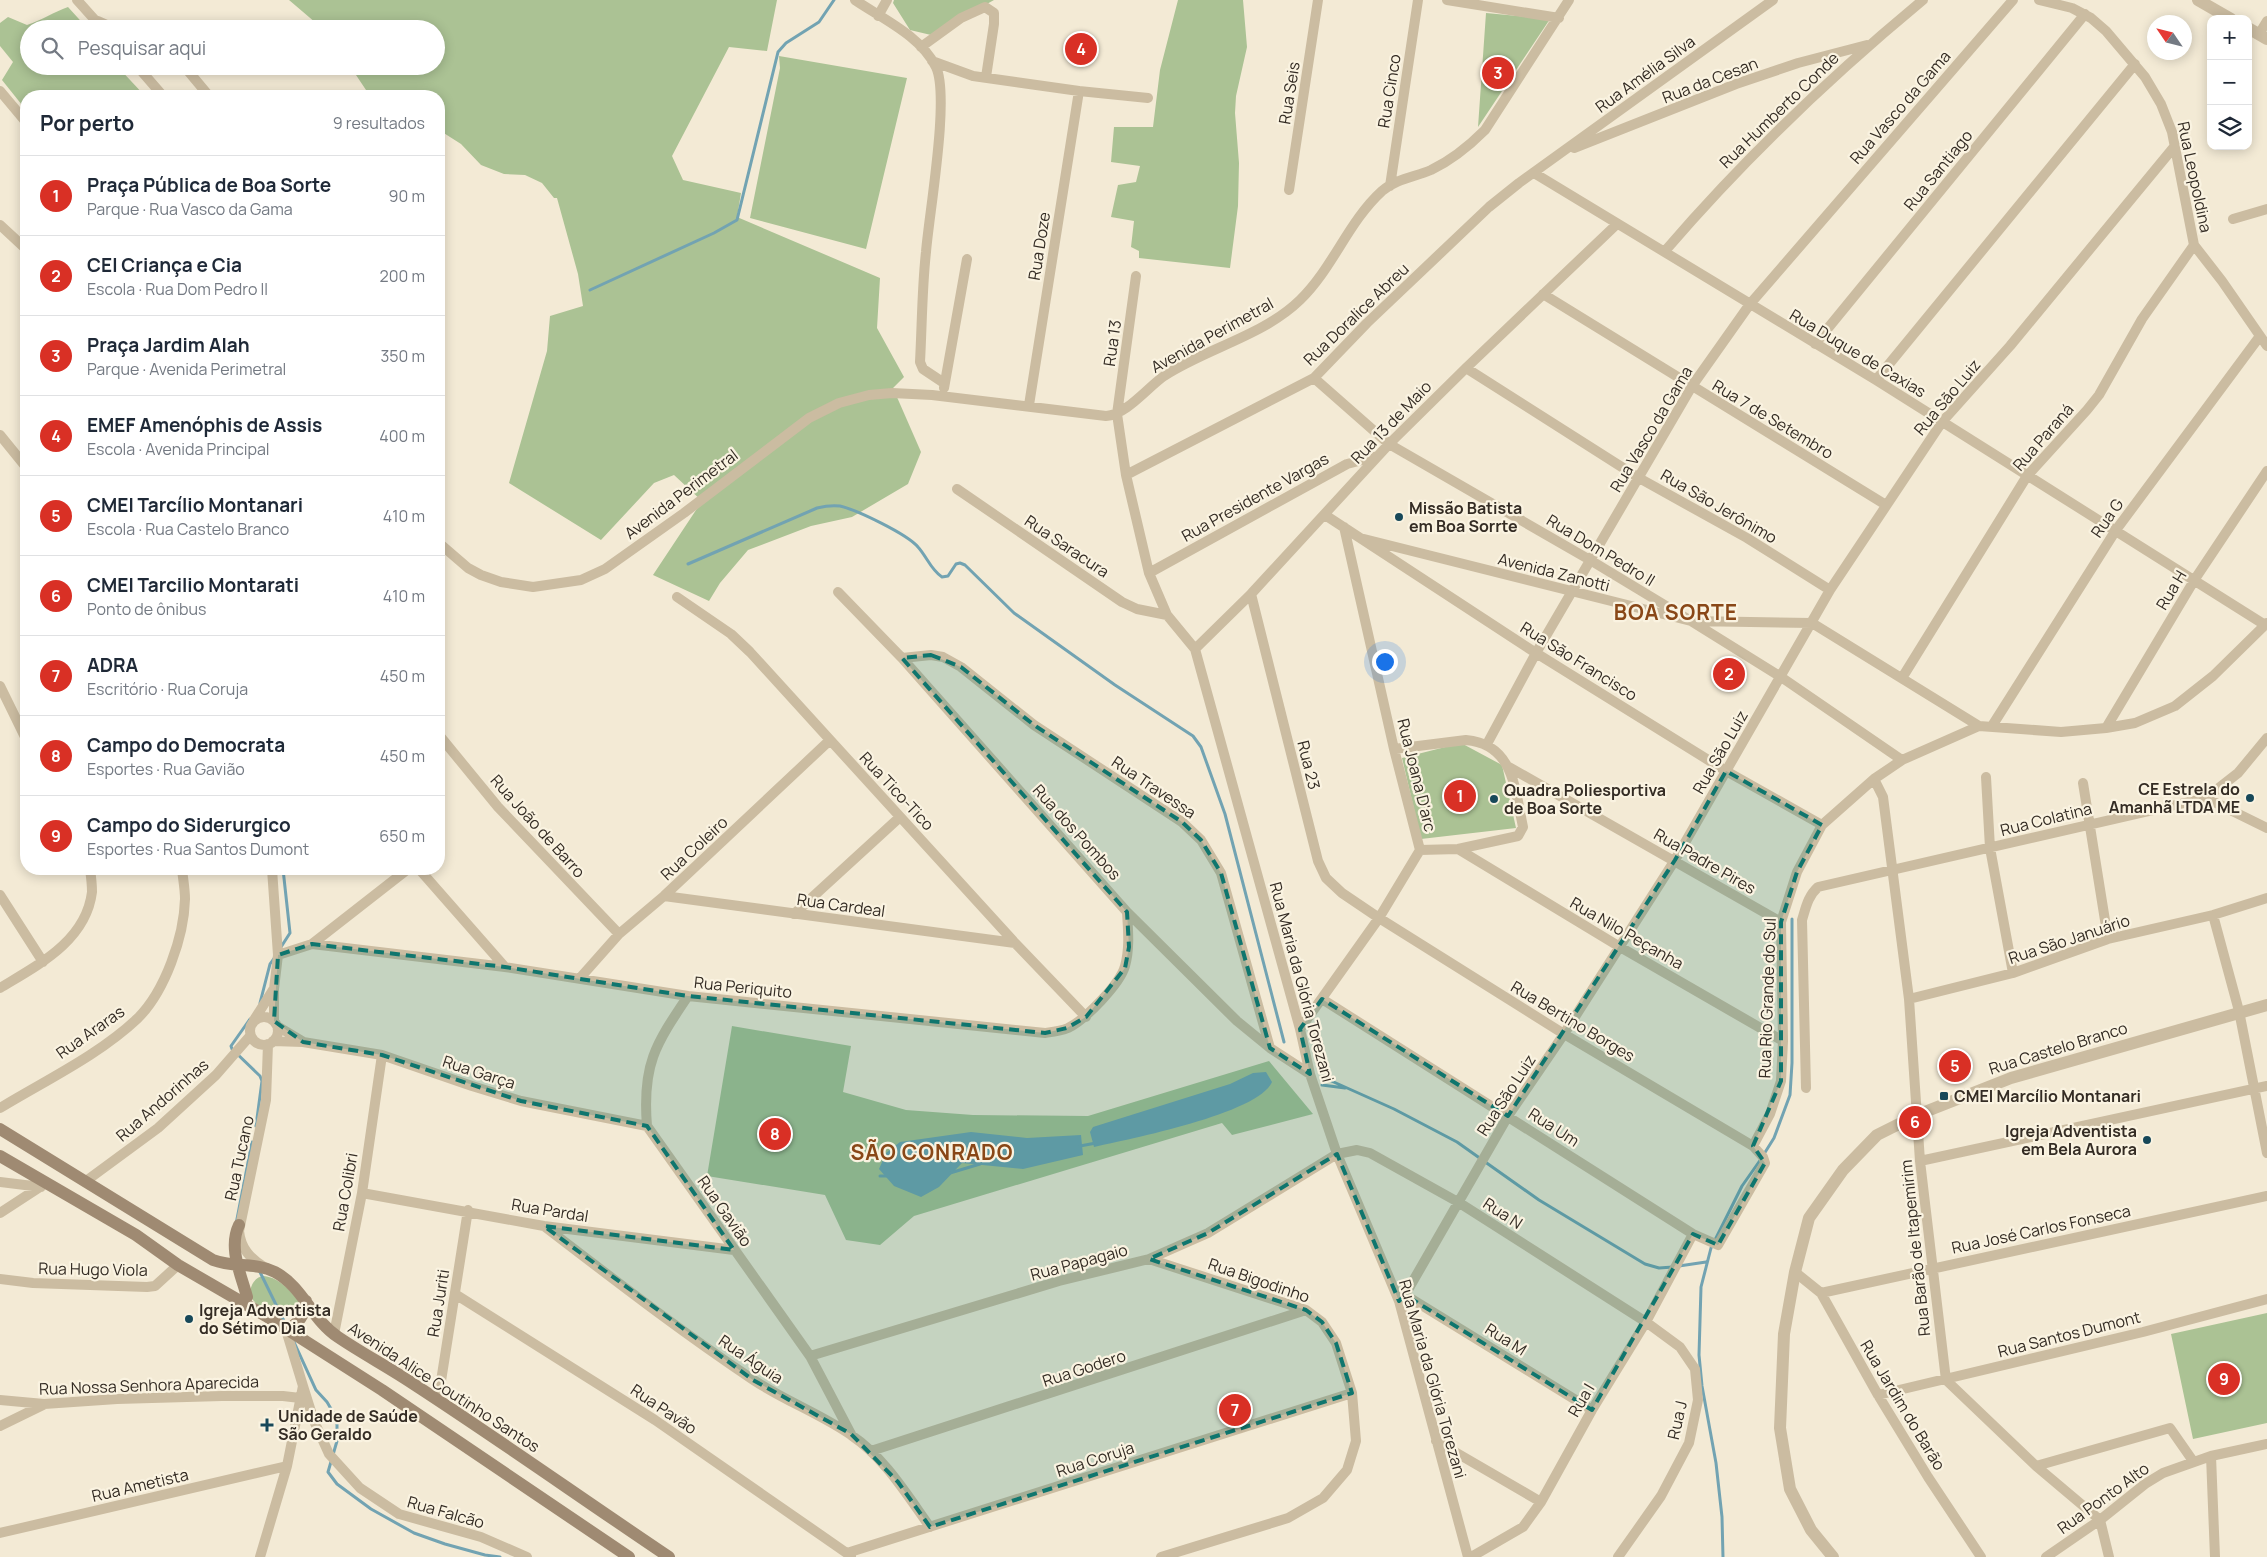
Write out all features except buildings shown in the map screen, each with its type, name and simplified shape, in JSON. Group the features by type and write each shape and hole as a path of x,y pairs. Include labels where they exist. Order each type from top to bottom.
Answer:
{"main road":[{"name":"Avenida Alice Coutinho Santos","path":"0,1129 213,1260 265,1268 283,1277 306,1301 318,1319 334,1334 438,1400 669,1557"},
{"path":"0,1156 44,1185 136,1235 178,1265 247,1301 286,1330 410,1408 629,1557"},
{"path":"213,1260 225,1253 239,1225"},
{"path":"234,1238 238,1265 247,1301"},
{"path":"247,1301 248,1286 252,1276 260,1269 265,1268"},
{"path":"286,1330 295,1325 302,1317 306,1301"}],"street":[{"path":"77,0 95,20"},
{"path":"856,0 922,47 932,60 940,80 941,113 926,253 920,362 922,369 944,383"},
{"path":"878,16 887,0"},
{"name":"Rua Seis","path":"1289,190 1318,0"},
{"name":"Rua Cinco","path":"1390,186 1418,0"},
{"path":"1447,0 1559,18"},
{"name":"Avenida Perimetral","path":"445,548 468,568 501,582 534,587 581,580 605,569 684,513 793,428 825,409 869,395 892,393 943,396 1029,405 1106,416 1117,414 1148,388 1181,365 1263,325 1294,305 1323,273 1364,212 1390,186 1441,164 1464,150 1475,140 1485,130 1569,0"},
{"name":"Rua Amélia Silva","path":"1534,173 1773,0"},
{"name":"Rua Humberto Conde","path":"1665,251 1740,168 1801,107 1870,44 1923,0"},
{"name":"Rua Vasco da Gama","path":"1486,744 1536,652 1692,386 1750,304 2012,0"},
{"name":"Rua Leopoldina","path":"2039,0 2061,4 2085,14 2100,25 2136,64 2161,104 2172,132 2194,245"},
{"path":"2198,0 2225,15"},
{"path":"922,47 961,18 985,7 994,14 986,77"},
{"name":"Rua Santiago","path":"1815,344 2085,14"},
{"path":"2258,34 2267,20"},
{"name":"Rua da Cesan","path":"1564,151 1610,136 1736,84 1798,63 1870,44"},
{"path":"932,60 959,72 986,77 1079,91 1148,98"},
{"path":"1876,380 2136,64"},
{"path":"145,75 158,90"},
{"path":"192,75 204,90"},
{"path":"0,91 20,115"},
{"name":"Rua Doze","path":"1029,405 1079,91"},
{"name":"Rua São Luiz","path":"1402,1298 1508,1116 1564,1034 1675,860 1830,590 1886,505 1942,422 2010,346 2174,147"},
{"name":"Rua Duque de Caxias","path":"1534,173 1876,380 2266,624"},
{"name":"Rua Doralice Abreu","path":"1126,475 1314,378 1368,323 1490,207 1534,173"},
{"path":"2233,218 2267,209"},
{"name":"Rua 13 de Maio","path":"1194,649 1251,594 1389,444 1617,224"},
{"path":"0,225 20,243"},
{"path":"2194,245 2222,281 2267,346"},
{"name":"Rua Paraná","path":"1902,678 2027,476 2087,410 2099,394 2142,319 2194,245"},
{"path":"943,396 967,258"},
{"name":"Rua 13","path":"1117,414 1136,276"},
{"name":"Rua 7 de Setembro","path":"1543,294 1886,505"},
{"name":"Rua G","path":"1992,726 2116,530 2260,336"},
{"name":"Rua São Jerônimo","path":"1466,368 1639,478 1747,538 1830,590"},
{"name":"Rua Dom Pedro II","path":"1314,378 1389,444 1590,560 1691,621 1781,678 1902,760"},
{"name":"Rua Maria da Glória Torezani","path":"1117,414 1126,475 1149,573 1167,615 1194,649 1300,1028 1310,1074 1336,1154 1402,1298 1436,1441 1470,1557"},
{"path":"0,435 20,460"},
{"name":"Rua Presidente Vargas","path":"1149,573 1347,464 1378,456"},
{"name":"Rua H","path":"2106,728 2195,579 2266,471"},
{"name":"Rua Saracura","path":"957,489 1122,602 1137,609 1167,615"},
{"name":"Rua São Francisco","path":"1325,515 1536,652 1726,771 1822,825"},
{"name":"Rua Joana D'arc","path":"1300,1028 1322,1000 1379,918 1420,850 1394,749 1344,527"},
{"name":"Avenida Zanotti","path":"1364,539 1691,621 1812,623"},
{"name":"Rua dos Pombos","path":"838,592 902,658 1127,912 1236,1021 1270,1048 1310,1074"},
{"name":"Rua 23","path":"1251,594 1318,861 1326,878 1342,892 1379,918"},
{"name":"Rua Tico-Tico","path":"677,597 731,634 1015,943 1086,1017"},
{"path":"1812,623 1978,726"},
{"name":"Rua Rio Grande do Sul","path":"1755,1148 1770,1114 1781,1081 1783,1041 1781,922 1797,872 1822,825 1874,779 1902,760 1978,726 2061,732 2106,728 2135,723 2175,706 2212,676 2266,624"},
{"name":"Rua Travessa","path":"902,658 931,656 943,658 961,667 1034,725 1182,822 1202,840 1221,873 1270,1048"},
{"path":"0,686 20,727"},
{"name":"Rua Colatina","path":"1812,892 1825,884 1891,871 2206,798 2238,773 2267,738"},
{"path":"1394,749 1466,740 1486,744 1510,767 1523,827 1522,832 1518,836 1458,849 1420,850"},
{"name":"Rua Coleiro","path":"580,978 619,934 664,896 829,741"},
{"name":"Rua João de Barro","path":"445,742 498,807 619,934"},
{"name":"Rua Padre Pires","path":"1510,767 1781,922"},
{"path":"1986,777 1990,848 2013,974"},
{"name":"Rua Barão de Itapemirim","path":"1874,779 1883,797 1891,871 1909,999 1920,1161 1931,1268 1946,1380"},
{"path":"2083,782 2108,939"},
{"path":"2206,798 2267,828"},
{"path":"794,914 900,817"},
{"name":"Rua Nilo Peçanha","path":"1458,849 1620,947 1783,1041"},
{"path":"0,988 43,962 72,938 85,916 92,892 91,875"},
{"name":"Rua Araras","path":"0,1108 102,1046 138,1017 159,989 179,942 185,899 183,875"},
{"path":"272,875 278,955 274,989 275,1023 278,1031 271,1042 258,1044 250,1036 251,1025 274,989"},
{"path":"312,944 400,875"},
{"path":"424,875 505,967"},
{"name":"Rua Rio Grande do Sul","path":"1806,1088 1802,920 1812,892"},
{"path":"0,894 43,962"},
{"name":"Rua Cardeal","path":"664,896 1015,943"},
{"name":"Rua São Januário","path":"1909,999 2013,974 2108,939 2213,915 2267,898"},
{"name":"Rua Periquito","path":"278,955 312,944 505,967 688,996 1045,1033 1067,1028 1086,1017 1125,968 1129,947 1127,912"},
{"path":"2213,915 2239,1011 2267,1153"},
{"name":"Rua Bertino Borges","path":"1379,918 1564,1034 1755,1148"},
{"name":"Rua Gavião","path":"688,996 665,1031 650,1062 644,1096 647,1126 810,1356 851,1434"},
{"name":"Rua Um","path":"1322,1000 1693,1234"},
{"name":"Rua Castelo Branco","path":"1833,1557 1811,1530 1790,1490 1780,1428 1784,1334 1795,1272 1809,1218 1843,1170 1876,1135 1917,1115 2011,1078 2239,1011 2267,1005"},
{"path":"254,1020 264,1016 275,1023"},
{"name":"Rua Garça","path":"275,1023 302,1042"},
{"name":"Rua Andorinhas","path":"86,1181 158,1128 216,1075 250,1036"},
{"name":"Rua Garça","path":"271,1042 302,1042 382,1055 521,1101 647,1126"},
{"name":"Rua Tucano","path":"265,1268 244,1250 239,1225 266,1100 271,1042"},
{"name":"Rua Colibri","path":"334,1334 362,1193 382,1055"},
{"path":"1920,1161 2267,1086"},
{"path":"1693,1234 1718,1245 1765,1160 1755,1148"},
{"name":"Rua N","path":"1336,1154 1358,1150 1370,1153 1458,1202 1646,1322"},
{"name":"Rua Papagaio","path":"810,1356 1058,1281 1149,1259 1208,1233 1336,1154"},
{"path":"0,1182 44,1185"},
{"path":"0,1213 44,1185"},
{"name":"Rua Pardal","path":"362,1193 468,1210 544,1226 734,1250"},
{"name":"Rua José Carlos Fonseca","path":"1821,1293 2267,1196"},
{"name":"Rua Juriti","path":"438,1400 468,1210"},
{"name":"Rua Águia","path":"544,1226 642,1301 753,1380 851,1434 871,1451 898,1482 930,1527"},
{"name":"Rua I","path":"1470,1557 1523,1527 1542,1502 1592,1410 1646,1322 1693,1234"},
{"name":"Rua Bigodinho","path":"1149,1259 1306,1310 1322,1322 1336,1343 1352,1393 1356,1441 1347,1470 1323,1498 1288,1518 1161,1557"},
{"name":"Rua Hugo Viola","path":"0,1279 33,1283 147,1287 155,1286 178,1265"},
{"name":"Rua Jardim do Barão","path":"1795,1272 1821,1293 1878,1395 1981,1557"},
{"name":"Rua Pavão","path":"454,1294 655,1420 850,1555"},
{"name":"Rua M","path":"1402,1298 1592,1410"},
{"name":"Rua Santos Dumont","path":"1878,1395 1946,1380 2267,1299"},
{"name":"Rua Godero","path":"871,1451 1306,1310"},
{"name":"Rua J","path":"1618,1557 1661,1496 1689,1443 1698,1400 1695,1369 1680,1347 1646,1322"},
{"name":"Rua Falcão","path":"286,1330 314,1421 329,1454 360,1488 399,1514 481,1537 527,1557"},
{"path":"1946,1380 2036,1466 2100,1520 2109,1557"},
{"path":"260,1557 287,1466 303,1386"},
{"name":"Rua Coruja","path":"850,1555 930,1527 1352,1393"},
{"name":"Rua Nossa Senhora Aparecida","path":"0,1400 44,1404 117,1399 222,1396 283,1396 300,1398"},
{"path":"0,1426 44,1404"},
{"path":"2036,1466 2170,1428 2192,1462"},
{"path":"1436,1441 1542,1502"},
{"name":"Rua Ponto Alto","path":"2046,1557 2100,1520 2145,1484 2163,1473 2211,1456 2267,1444"},
{"path":"2211,1456 2215,1557"},
{"name":"Rua Ametista","path":"0,1533 287,1466"}],"highlighted area":[{"path":"931,655 961,667 1034,725 1182,822 1201,840 1221,873 1270,1048 1310,1074 1300,1029 1322,999 1508,1116 1675,860 1726,771 1822,825 1797,872 1781,922 1781,1081 1753,1146 1765,1163 1718,1245 1693,1234 1592,1410 1405,1295 1399,1301 1337,1154 1208,1233 1149,1259 1306,1310 1322,1322 1336,1343 1352,1393 930,1527 898,1482 851,1434 753,1380 544,1226 734,1250 647,1126 521,1101 382,1055 303,1042 274,1021 278,955 312,944 505,967 688,996 1045,1033 1067,1028 1086,1017 1125,968 1129,947 1127,912 902,658"}],"green space":[{"path":"289,0 777,0 767,51 729,47 672,156 683,180 741,193 737,217 880,278 877,328 904,377 893,388 921,452 908,484 852,517 811,526 748,550 720,583 709,601 653,575 702,501 674,475 654,483 601,540 509,483 547,351 550,316 583,306 578,274 557,198 554,198 542,183 525,175 504,174 481,165 461,144 445,134 445,90 366,90 356,75 445,75 445,20 312,20"},
{"path":"894,0 994,0 931,35 910,30 893,3"},
{"path":"1178,0 1243,0 1247,47 1236,96 1235,113 1239,163 1238,206 1230,268 1139,258 1139,251 1131,247 1134,221 1111,217 1118,185 1136,182 1140,166 1111,162 1114,127 1153,127 1160,70"},
{"path":"68,7 80,20 40,20"},
{"path":"1486,13 1550,19 1478,127"},
{"path":"8,17 20,22 20,75 125,75 139,90 20,90 20,102 2,80 13,62 0,46 0,23"},
{"path":"779,56 907,78 866,249 750,218 780,68"},
{"path":"1461,743 1502,765 1516,828 1421,839 1402,758"},
{"path":"732,1026 851,1046 843,1092 906,1110 973,1115 1088,1116 1269,1061 1313,1114 1232,1135 1222,1123 914,1216 880,1245 846,1240 825,1195 707,1176"},
{"path":"264,1276 275,1279 299,1301 296,1312 280,1315 267,1311 253,1300 250,1292 252,1285 257,1278"},
{"path":"2267,1313 2267,1423 2193,1439 2171,1334"}],"water":[{"path":"1266,1072 1272,1082 1262,1094 1243,1105 1191,1124 1094,1147 1090,1132 1093,1127 1230,1084 1253,1073"},
{"path":"971,1132 1027,1138 1081,1135 1083,1155 1023,1169 962,1163 939,1187 921,1197 894,1186 879,1169 886,1153 900,1142"}],"waterway":[{"path":"590,290 714,233 737,220 778,52 786,43 819,22 834,0"},
{"path":"688,564 817,508 826,506 848,508 904,536 918,547 935,571 942,577 948,576 956,564 965,565 1014,613 1115,685 1193,736 1201,747 1225,814 1284,1042"},
{"path":"281,947 290,933 284,875"},
{"path":"1764,1154 1774,1138 1790,1095 1792,1063 1792,919"},
{"path":"260,1003 270,964 275,957"},
{"path":"250,1019 231,1046 260,1076 262,1081 256,1126"},
{"path":"1327,1079 1394,1109 1457,1142 1539,1200 1645,1264 1659,1268 1673,1267"},
{"path":"1322,1085 1345,1088"},
{"path":"236,1224 252,1142"},
{"path":"1080,1146 1096,1143"},
{"path":"1723,1557 1722,1517 1716,1463 1702,1386 1699,1355 1701,1287 1711,1248 1742,1186 1761,1159"},
{"path":"950,1173 980,1164"},
{"path":"880,1176 889,1176"},
{"path":"1679,1266 1706,1262"},
{"path":"259,1270 285,1323"},
{"path":"294,1342 316,1390 327,1402 337,1419 337,1441 328,1472 337,1484 371,1509 414,1533 445,1544 485,1555 500,1557"}],"place":[{"name":"EMEF Amenóphis de Assis","path":"1081,49"},
{"name":"Praça Jardim Alah","path":"1498,73"},
{"name":"Missão Batista em Boa Sorrte","path":"1399,517"},
{"name":"CEI Criança e Cia","path":"1729,674"},
{"name":"Praça Pública de Boa Sorte","path":"1460,796"},
{"name":"CE Estrela do Amanhã LTDA ME","path":"2250,798"},
{"name":"Quadra Poliesportiva de Boa Sorte","path":"1494,799"},
{"name":"CMEI Tarcílio Montanari","path":"1955,1066"},
{"name":"CMEI Marcílio Montanari","path":"1944,1096"},
{"name":"CMEI Tarcilio Montarati","path":"1915,1122"},
{"name":"Campo do Democrata","path":"775,1134"},
{"name":"Igreja Adventista em Bela Aurora","path":"2147,1140"},
{"name":"Igreja Adventista do Sétimo Dia","path":"189,1319"},
{"name":"Campo do Siderurgico","path":"2224,1379"},
{"name":"ADRA","path":"1235,1410"},
{"name":"Unidade de Saúde São Geraldo","path":"267,1425"}],"district":[{"name":"BOA SORTE","path":"1676,612"},
{"name":"SÃO CONRADO","path":"932,1152"}]}
